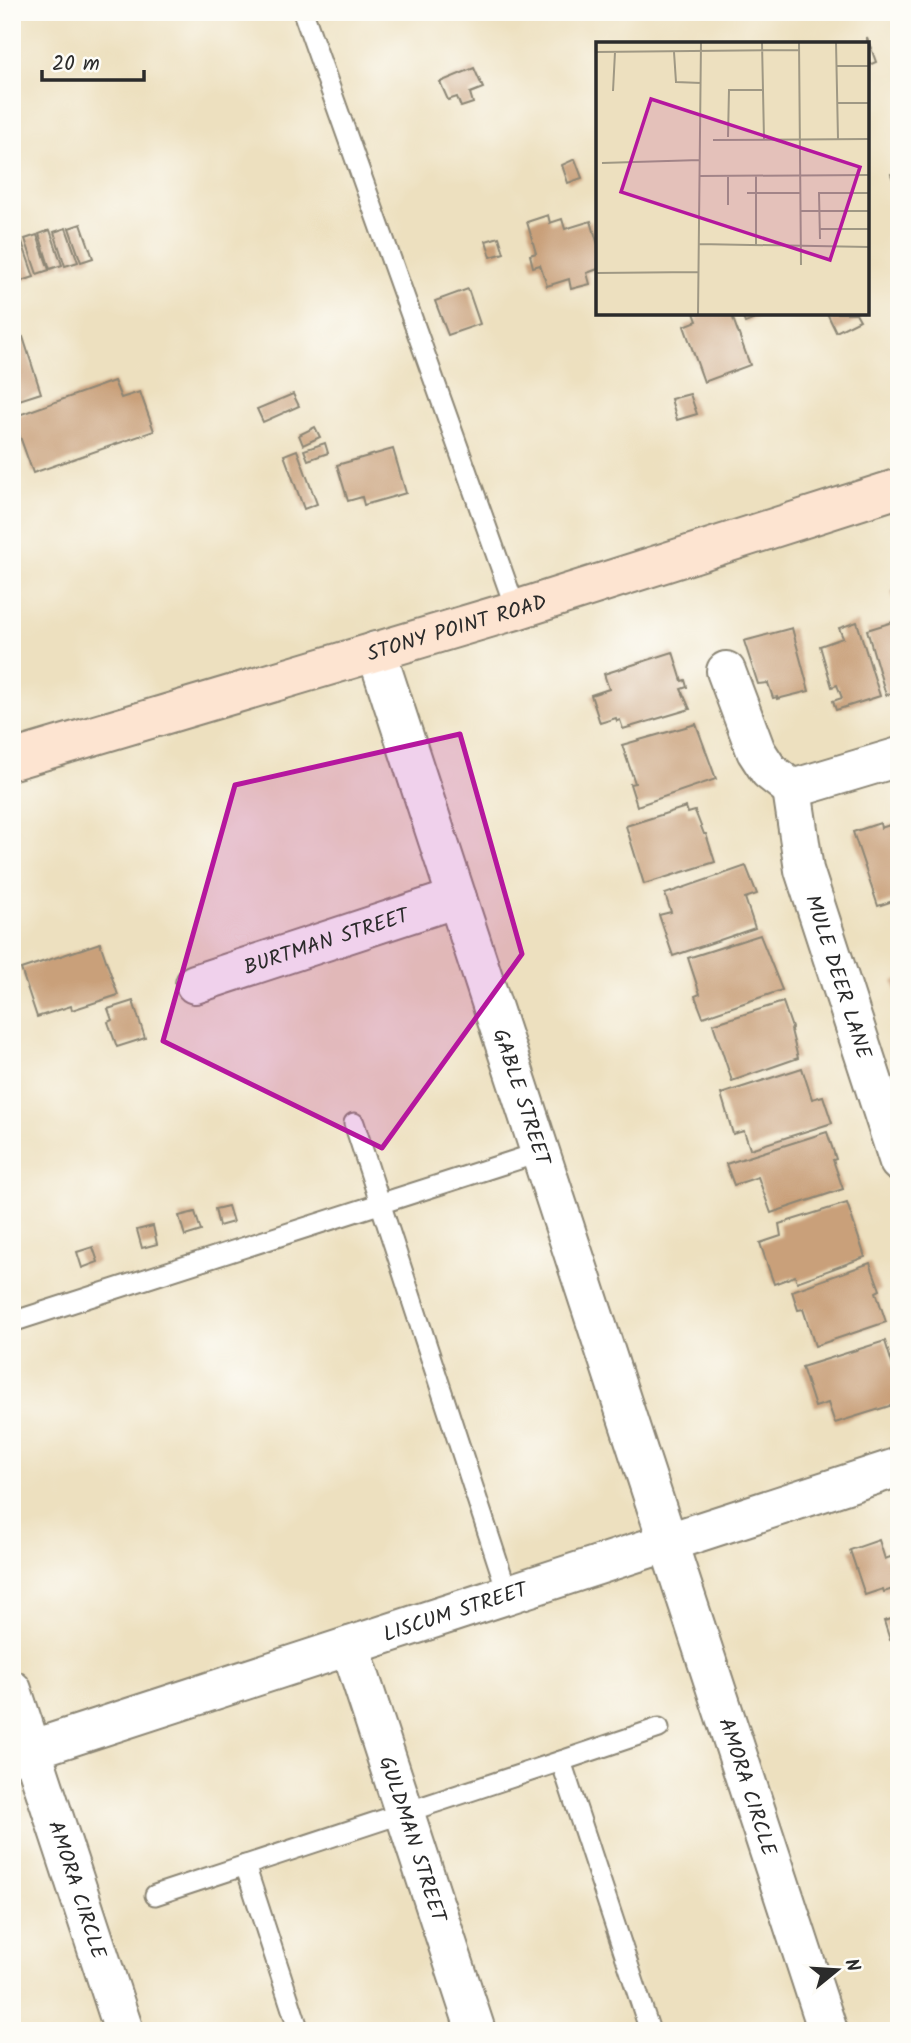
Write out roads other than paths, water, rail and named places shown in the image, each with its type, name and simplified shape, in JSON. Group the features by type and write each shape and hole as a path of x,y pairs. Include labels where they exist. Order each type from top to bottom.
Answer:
{"main road":[{"name":"STONY POINT ROAD","path":"12,760 516,610 899,488"}],"street":[{"name":"GABLE STREET","path":"376,651 667,1542"},
{"path":"726,671 756,751 769,771 792,789 899,757"},
{"name":"MULE DEER LANE","path":"792,789 804,870 891,1112 899,1162"},
{"name":"BURTMAN STREET","path":"195,984 457,898"},
{"name":"LISCUM STREET","path":"22,1753 899,1468"},
{"name":"AMORA CIRCLE","path":"667,1542 828,2031"},
{"name":"GULDMAN STREET","path":"350,1646 476,2031"},
{"name":"AMORA CIRCLE","path":"12,1690 22,1753 124,2031"}],"lane":[{"path":"303,12 516,610"},
{"path":"354,1123 508,1594"},
{"path":"12,1322 541,1152"},
{"path":"155,1895 659,1728"},
{"path":"561,1761 650,2031"},
{"path":"246,1865 299,2031"}]}
